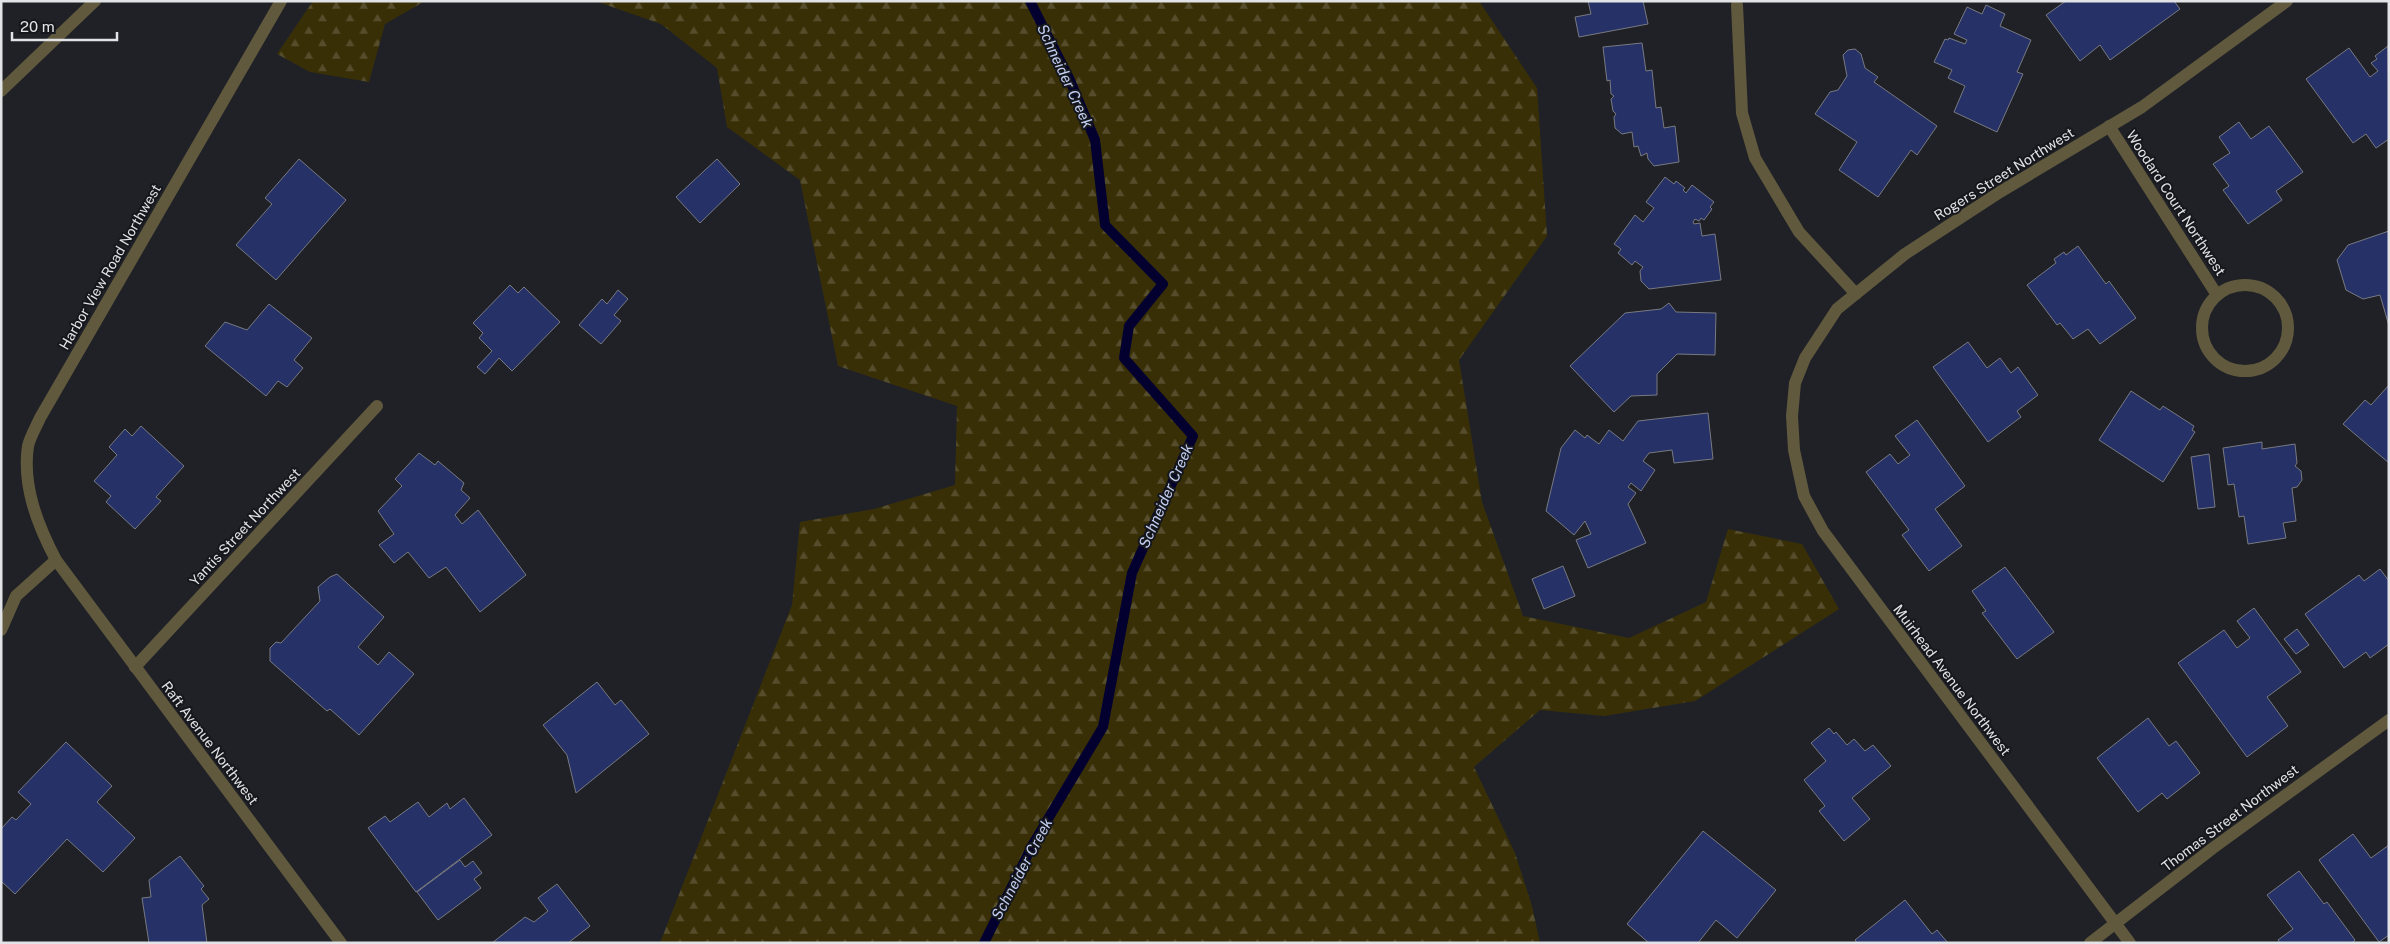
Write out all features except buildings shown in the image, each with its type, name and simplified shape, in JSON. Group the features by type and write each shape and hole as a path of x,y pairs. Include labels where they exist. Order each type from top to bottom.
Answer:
{"street":[{"path":"1,91 95,1"},
{"name":"Harbor View Road Northwest","path":"56,560 43,535 33,508 26,469 28,444 40,418 281,1"},
{"name":"Rogers Street Northwest","path":"1792,416 1795,383 1805,358 1837,309 1905,254 2000,192 2142,107 2286,1"},
{"path":"1737,5 1742,113 1755,158 1799,232 1856,294"},
{"name":"Woodard Court Northwest","path":"2109,126 2217,295"},
{"name":"Woodard Court Northwest","path":"2244,285 2258,288 2271,294 2281,305 2287,319 2284,347 2276,358 2265,367 2251,371 2238,371 2224,367 2213,358 2206,346 2202,333 2202,319 2208,306 2217,295 2230,288 2244,285"},
{"name":"Yantis Street Northwest","path":"135,667 376,406"},
{"name":"Muirhead Avenue Northwest","path":"1792,416 1794,450 1804,496 1823,531 2130,943"},
{"path":"1,630 16,596 56,560"},
{"name":"Raft Avenue Northwest","path":"56,560 342,943"},
{"name":"Thomas Street Northwest","path":"2090,943 2389,720"}],"green space":[{"path":"313,1 425,1 385,24 369,82 310,72 277,54"},
{"path":"595,1 1479,1 1537,88 1547,236 1459,360 1482,502 1523,616 1629,638 1706,602 1728,529 1802,544 1839,609 1695,701 1604,716 1540,710 1474,767 1515,853 1532,906 1540,943 660,943 792,605 800,522 874,509 955,485 957,406 838,366 800,180 727,127 717,68 661,24"}],"waterway":[{"name":"Schneider Creek","path":"984,943 1033,844 1103,727 1132,573 1193,436 1124,358 1129,326 1163,284 1105,225 1095,140 1069,78 1030,1"}]}
